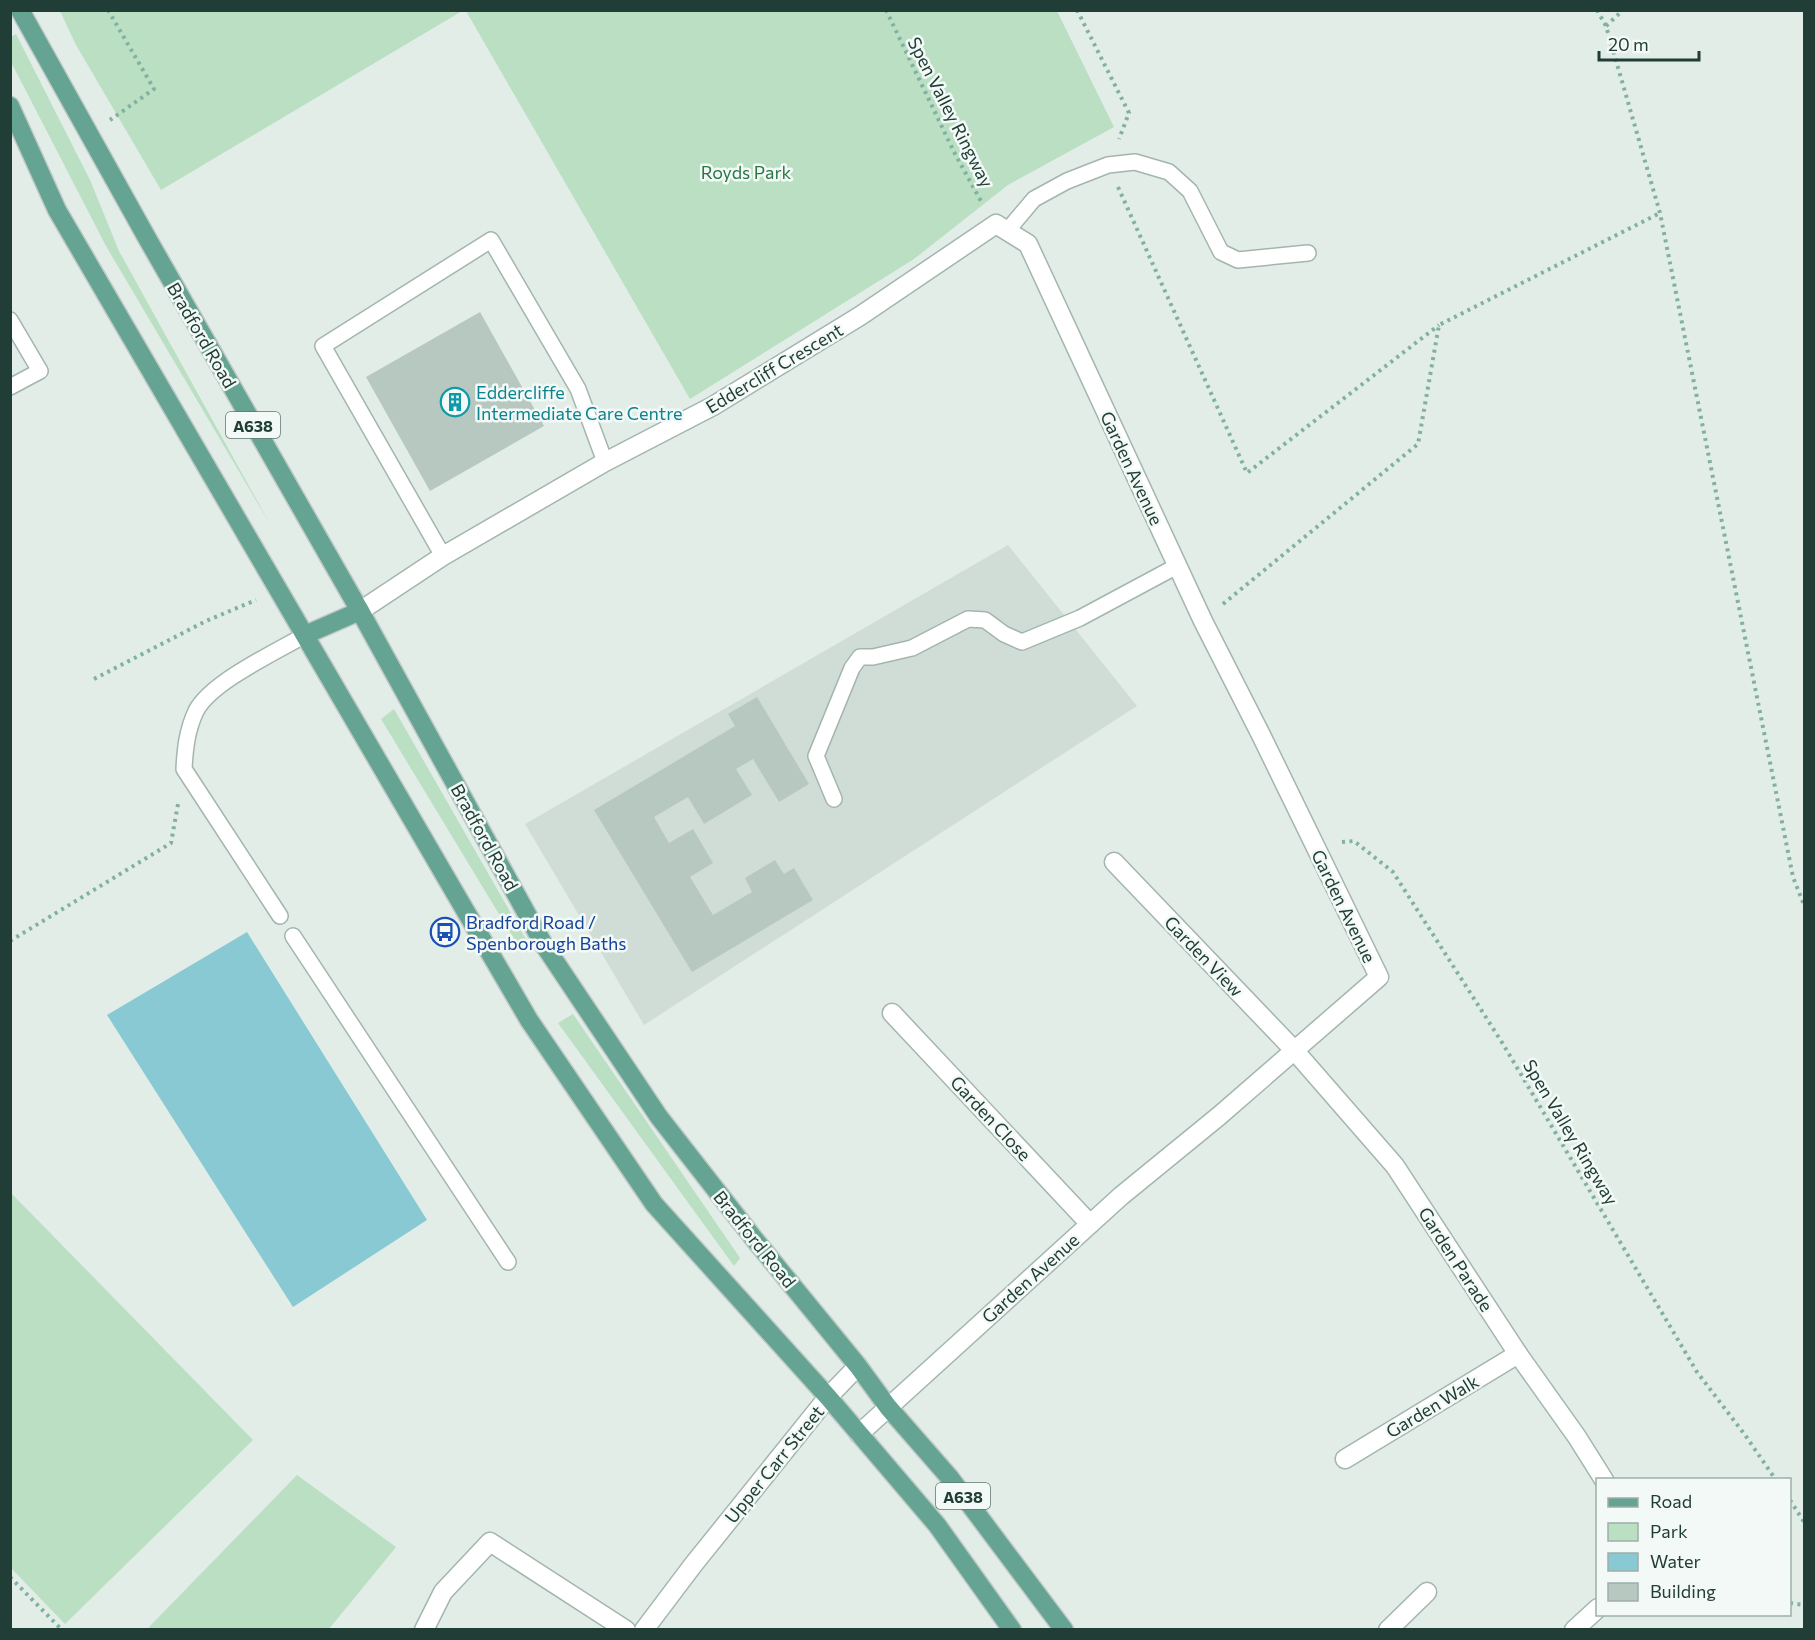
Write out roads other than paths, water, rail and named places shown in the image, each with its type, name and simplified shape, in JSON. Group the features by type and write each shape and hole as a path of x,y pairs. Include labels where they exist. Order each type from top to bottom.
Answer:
{"main road":[{"name":"Bradford Road","path":"20,10 360,611 544,945 659,1117 858,1366 888,1407 950,1478 1064,1629"},
{"name":"A638","path":"10,106 57,210 529,1020 654,1204 828,1397 937,1525 1012,1629"},
{"path":"305,635 360,611"}],"street":[{"name":"Eddercliff Crescent","path":"360,611 443,556 605,462 713,406 1001,227"},
{"name":"Garden Avenue","path":"859,1434 1090,1224 1379,977 1203,621 1028,244 1001,227"},
{"name":"Garden View","path":"1114,862 1294,1050"},
{"name":"Garden Close","path":"892,1013 1090,1224"},
{"name":"Garden Parade","path":"1294,1050 1395,1166 1518,1354 1578,1437 1603,1478"},
{"name":"Garden Walk","path":"1346,1459 1518,1354"},
{"name":"Upper Carr Street","path":"644,1629 828,1397 858,1366"},
{"path":"424,1629 443,1592 490,1542 626,1629"},
{"path":"1388,1629 1427,1592"},
{"path":"1574,1629 1596,1610"}],"lane":[{"path":"1001,227 1034,199 1066,181 1108,165 1135,162 1169,172 1190,191 1221,252 1239,260 1308,253"},
{"path":"443,556 323,346 491,240 578,389 605,462"},
{"path":"10,320 40,371 10,387"},
{"path":"834,799 816,756 852,668 860,657 873,657 912,648 968,619 985,620 1004,634 1022,642 1080,618 1177,566"},
{"path":"280,916 184,770 186,741 197,710 216,688 305,635"},
{"path":"293,936 508,1262"}],"water":[{"path":"247,932 427,1220 293,1307 107,1015"}],"place":[{"name":"Eddercliffe Intermediate Care Centre","path":"455,402"},
{"name":"Bradford Road / Spenborough Baths","path":"445,932"}],"park label":[{"name":"Royds Park","path":"746,172"}]}
